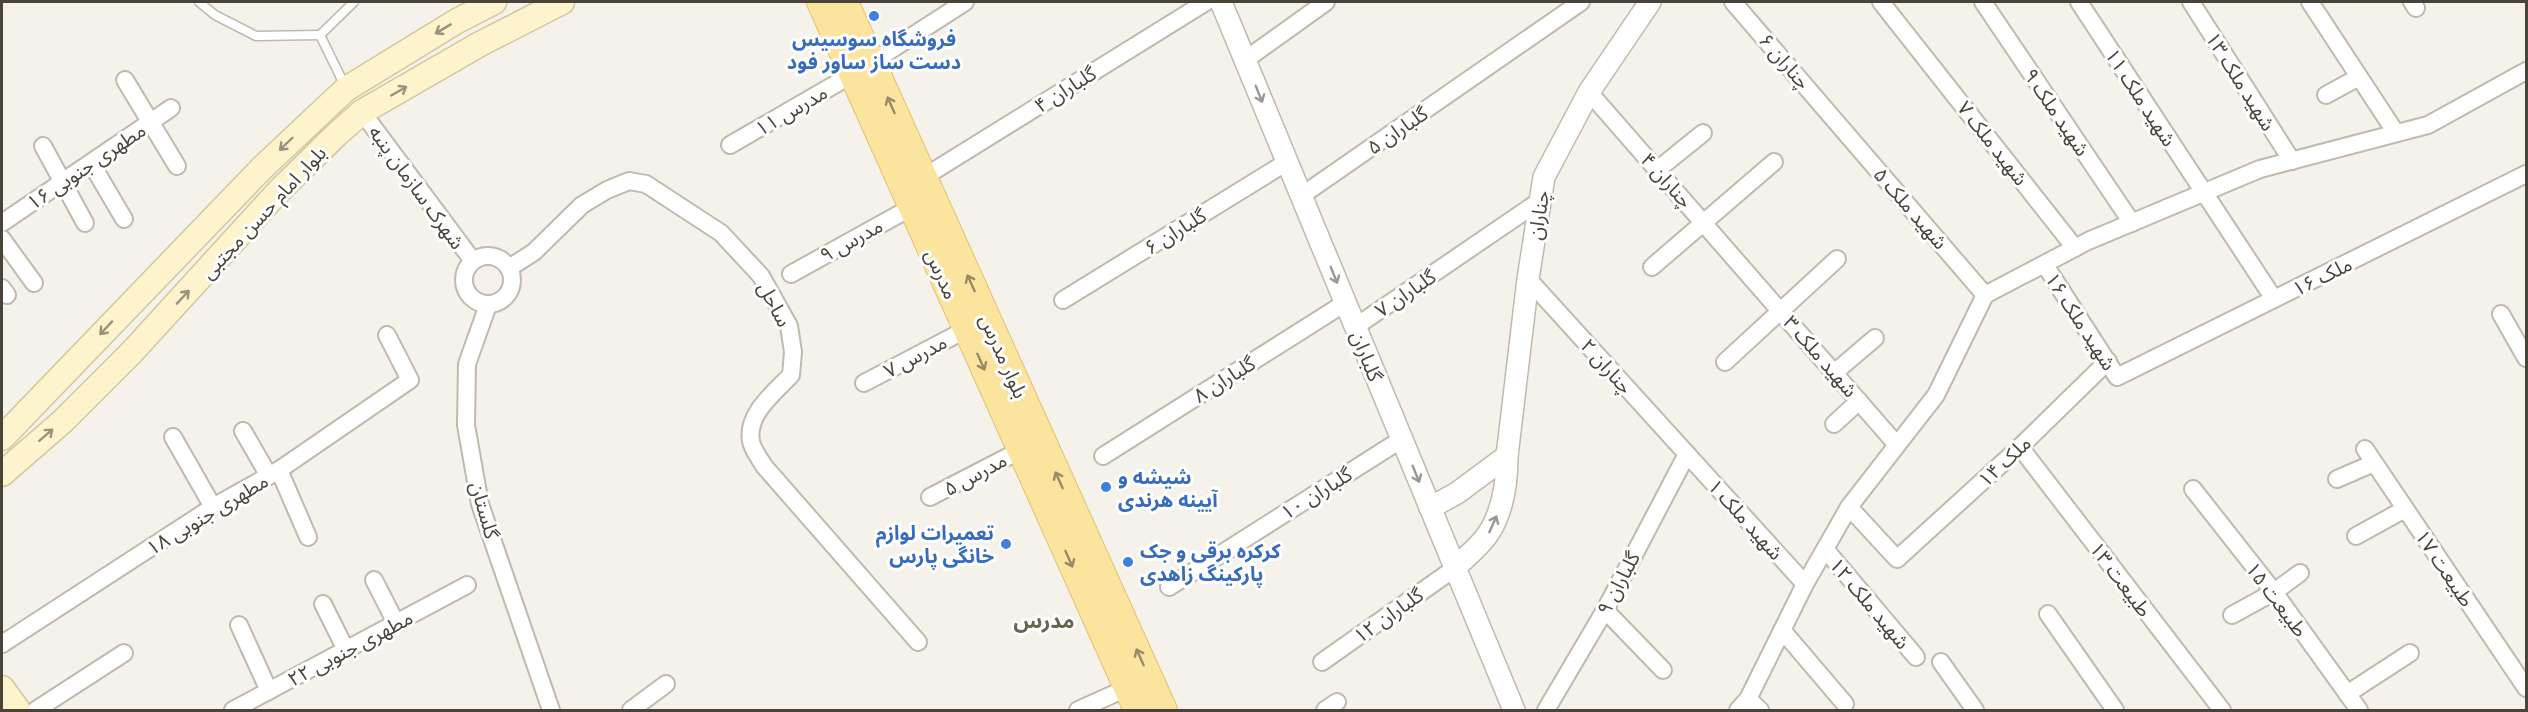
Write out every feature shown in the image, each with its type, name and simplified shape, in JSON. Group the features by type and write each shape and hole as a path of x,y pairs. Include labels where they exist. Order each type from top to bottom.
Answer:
{"main road":[{"name":"بلوار امام حسن مجتبی","path":"2,438 261,169 346,89 457,21 494,2"},
{"name":"بلوار امام حسن مجتبی","path":"2,474 63,421 132,352 278,192 362,112 480,44 562,2"},
{"name":"مدرس","path":"820,2 863,68 912,207 1021,450 1099,596 1132,699"},
{"name":"بلوار مدرس","path":"845,2 863,68 924,177 1099,596 1164,711"},
{"path":"2,688 18,711"}],"street":[{"name":"مدرس ۱۱","path":"730,145 863,68 965,2"},
{"name":"گلباران ۴","path":"924,177 1206,2"},
{"name":"گلباران","path":"1221,2 1514,711"},
{"path":"1245,60 1326,2"},
{"name":"گلباران ۵","path":"1301,196 1581,2"},
{"name":"چناران","path":"1455,568 1488,533 1500,507 1507,478 1507,456 1528,279 1544,177 1589,92 1650,2"},
{"name":"چناران ۶","path":"1733,2 1836,121"},
{"name":"شهید ملک ۷","path":"1881,2 2075,248"},
{"name":"شهید ملک ۹","path":"1983,2 2132,223"},
{"name":"شهید ملک ۱۱","path":"2079,2 2274,299"},
{"name":"شهید ملک ۱۳","path":"2190,2 2292,161"},
{"path":"2310,2 2396,133"},
{"path":"1749,707 1782,630 1805,584 1849,507 1936,395 1985,295 2075,248 2260,169 2428,125 2526,71"},
{"path":"2326,95 2359,77"},
{"path":"125,80 177,165"},
{"name":"۴ چناران","path":"1589,92 1704,221 1743,269"},
{"name":"۱۶ مطهری جنوبی","path":"2,223 171,108"},
{"name":"شهرک سازمان پنبه","path":"362,112 472,261"},
{"name":"شهید ملک ۵","path":"1836,121 1985,295"},
{"path":"1657,170 1703,133"},
{"path":"43,146 61,183 85,223"},
{"name":"گلباران ۶","path":"1064,300 1287,162"},
{"path":"1652,267 1774,162"},
{"path":"91,163 124,219"},
{"name":"ملک ۱۶","path":"2117,377 2526,174"},
{"name":"ساحل","path":"509,268 534,252 582,205 607,190 629,181 646,184 721,234 761,276 789,326 792,352 791,375 768,399 752,421 751,441 764,466 918,642"},
{"name":"۷ گلباران","path":"1355,327 1541,200"},
{"name":"مدرس ۹","path":"790,274 912,207"},
{"path":"2,239 33,283"},
{"path":"485,256 494,256 504,261 509,268 513,282 511,290 504,299 488,305 474,301 464,287 466,270 472,261 485,256"},
{"path":"1725,362 1837,259"},
{"name":"شهید ملک ۱۶","path":"2044,265 2117,377"},
{"name":"۳ شهید ملک","path":"1743,269 1897,445"},
{"name":"۲ چناران","path":"1528,279 1687,454"},
{"name":"گلباران ۸","path":"1103,456 1345,303"},
{"name":"گلستان","path":"488,305 467,364 465,424 480,504 551,711"},
{"path":"2502,314 2526,358"},
{"name":"مدرس ۷","path":"864,383 967,329"},
{"name":"۱۸ مطهری جنوبی","path":"2,644 213,507 274,473 410,380 387,335"},
{"path":"1834,372 1875,338"},
{"name":"ملک ۱۴","path":"1849,507 1897,559 2020,447 2108,361"},
{"path":"1834,424 1859,401"},
{"path":"243,431 274,473 308,537"},
{"path":"173,436 213,507"},
{"name":"گلباران ۱۰","path":"1169,587 1402,439"},
{"name":"طبیعت ۱۳","path":"2020,447 2222,711"},
{"name":"مدرس ۵","path":"930,497 1021,450"},
{"name":"۱ شهید ملک","path":"1687,454 1805,584"},
{"name":"۹ گلباران","path":"1546,711 1605,610 1687,454"},
{"path":"1430,508 1465,488 1507,456"},
{"name":"طبیعت ۱۷","path":"2337,479 2369,456 2526,688"},
{"name":"طبیعت ۱۵","path":"2193,489 2274,592 2359,711"},
{"path":"2355,537 2405,509"},
{"name":"۱۲ شهید ملک","path":"1825,549 1916,657"},
{"name":"گلباران ۱۲","path":"1322,662 1455,568"},
{"path":"2232,615 2274,592 2300,573"},
{"path":"374,580 396,623"},
{"name":"مطهری جنوبی ۲۲","path":"233,711 466,585"},
{"path":"323,604 346,650"},
{"path":"1605,610 1663,670"},
{"path":"2048,614 2115,711"},
{"path":"238,625 269,691"},
{"path":"1782,630 1845,704"},
{"path":"2347,694 2410,652"},
{"path":"36,711 124,653"},
{"path":"1941,662 1974,711"},
{"path":"631,711 666,684"},
{"path":"1078,711 1132,699"}],"lane":[{"path":"199,2 215,15 256,36 320,34 354,2"},
{"path":"320,34 346,89"}],"place":[{"name":"فروشگاه سوسیس دست ساز ساور فود","path":"874,16"},
{"name":"شیشه و آیینه هرندی","path":"1106,487"},
{"name":"تعمیرات لوازم خانگی پارس","path":"1006,544"},
{"name":"کرکره برقی و جک پارکینگ زاهدی","path":"1128,562"}],"district":[{"name":"مدرس","path":"1044,620"}]}
